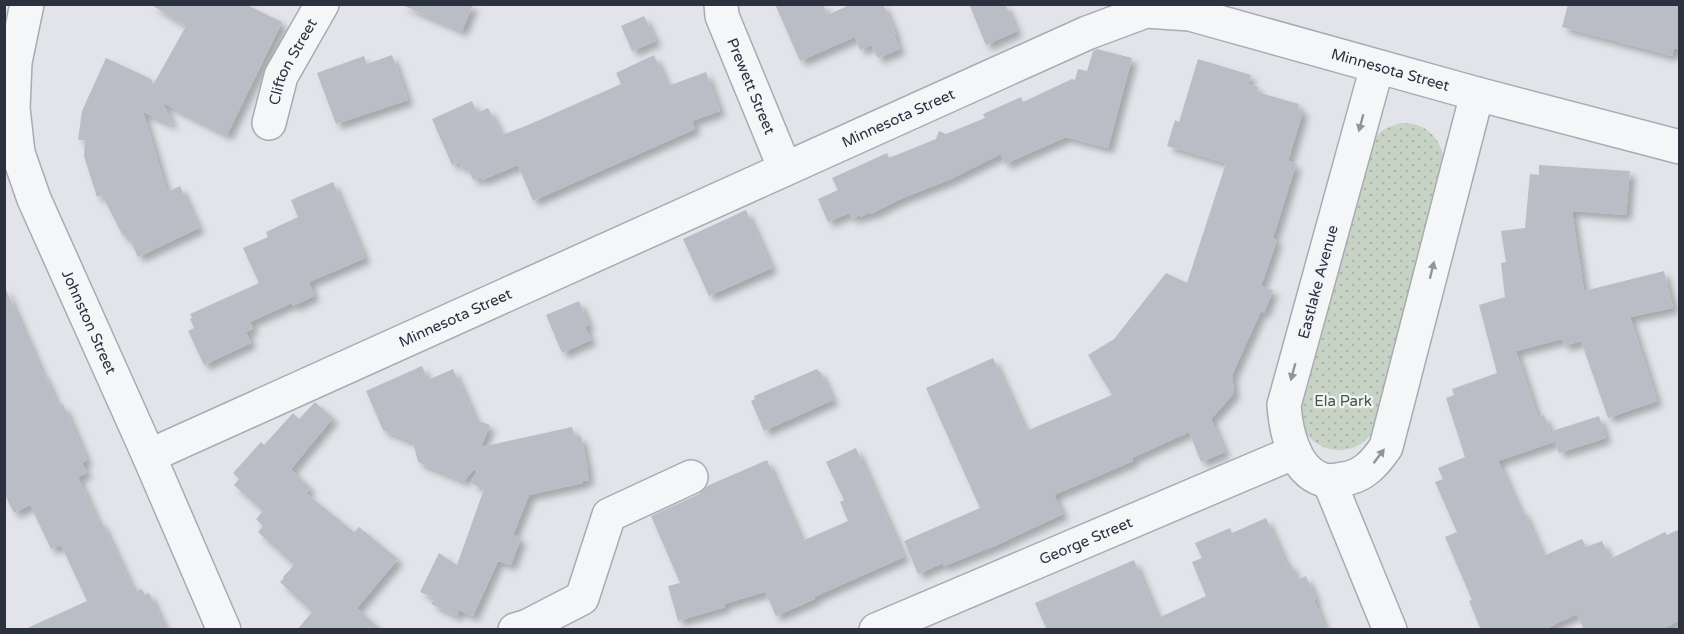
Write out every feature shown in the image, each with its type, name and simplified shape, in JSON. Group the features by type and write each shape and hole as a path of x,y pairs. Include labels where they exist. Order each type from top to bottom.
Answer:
{"street":[{"name":"Johnston Street","path":"27,4 15,62 13,108 18,153 34,198 224,630"},
{"name":"Clifton Street","path":"269,123 282,76 322,4"},
{"name":"Prewett Street","path":"721,4 722,16 785,169"},
{"name":"Minnesota Street","path":"149,456 1087,33 1146,11 1190,14 1377,67 1680,147"},
{"name":"Eastlake Avenue","path":"1329,481 1309,472 1295,452 1286,428 1284,405 1377,67"},
{"path":"1390,630 1329,481 1352,478 1375,463 1386,447 1477,94"},
{"name":"George Street","path":"876,630 1295,452"},
{"path":"515,630 528,626 582,598 609,515 690,477"}],"green space":[{"name":"Ela Park","path":"1401,123 1411,123 1432,134 1441,148 1445,165 1376,430 1357,446 1334,450 1319,445 1307,435 1301,421 1301,406 1369,147 1382,131"}],"building":[{"path":"150,4 247,5 282,22 227,135 163,103 173,125 143,112 167,192 180,186 199,228 138,257 130,240 128,241 125,235 123,236 102,195 97,197 84,156 85,140 78,140 82,111 106,58 151,79 153,85 186,26"},
{"path":"400,4 473,4 462,31"},
{"path":"775,4 823,4 827,15 852,4 883,4 900,49 878,58 871,45 860,50 855,37 800,61"},
{"path":"969,4 1005,4 1017,31 986,45"},
{"path":"1568,4 1680,4 1680,50 1674,48 1672,56 1562,27"},
{"path":"644,16 656,41 632,51 621,26"},
{"path":"1097,49 1132,58 1108,148 1066,137 1005,164 1001,154 871,214 870,212 852,219 849,213 828,222 818,199 838,190 832,178 887,153 889,158 936,139 939,131 946,134 985,118 983,114 1021,97 1023,102 1072,79 1075,80 1078,69 1087,71 1093,51"},
{"path":"392,55 408,100 336,124 317,73 364,56 367,64"},
{"path":"654,55 668,86 706,72 720,111 692,121 695,129 533,201 518,165 482,180 481,177 473,180 467,166 462,169 459,162 452,165 432,119 472,101 477,113 488,108 502,135 621,84 616,73"},
{"path":"1198,59 1251,75 1248,84 1258,87 1257,92 1299,104 1298,109 1303,111 1288,161 1296,164 1273,238 1277,240 1261,286 1273,290 1264,313 1261,311 1232,375 1234,393 1211,419 1225,452 1201,462 1189,432 1132,458 1133,461 1054,495 1063,514 997,545 918,574 904,541 980,508 926,388 993,358 1026,431 1112,395 1088,355 1114,339 1166,273 1187,283 1226,163 1167,146 1175,120 1179,122"},
{"path":"1539,165 1630,171 1626,215 1572,211 1584,291 1664,271 1673,308 1630,317 1657,401 1608,418 1581,341 1564,346 1562,339 1516,351 1538,417 1544,415 1554,442 1498,461 1543,556 1582,539 1586,547 1602,541 1610,559 1665,532 1667,535 1680,529 1680,620 1661,630 1584,630 1577,614 1543,630 1481,630 1469,601 1472,600 1445,537 1457,532 1435,482 1443,479 1438,468 1465,457 1446,398 1454,395 1452,389 1497,373 1479,305 1505,297 1501,263 1506,262 1501,231 1525,228 1530,174 1539,175"},
{"path":"333,182 365,258 309,282 314,296 250,322 253,329 246,332 251,343 204,365 188,331 194,328 190,314 259,283 243,248 268,237 266,232 298,217 291,200"},
{"path":"746,210 772,268 709,296 683,239"},
{"path":"4,285 43,375 58,406 63,404 87,460 82,463 87,473 78,477 98,522 101,521 132,587 135,586 137,591 142,589 145,595 149,593 166,630 23,630 87,601 61,545 51,549 30,505 14,513 4,493"},
{"path":"579,301 589,325 585,327 591,340 562,353 546,315"},
{"path":"422,366 428,380 453,369 476,420 490,425 481,447 572,427 575,438 581,436 588,470 589,480 582,481 583,483 529,495 513,535 521,538 511,565 498,561 473,616 459,610 457,616 431,604 434,598 420,592 439,553 457,565 484,489 471,483 477,471 474,469 464,481 418,462 413,442 383,430 366,391"},
{"path":"817,369 833,400 764,431 751,401 755,399 754,396"},
{"path":"315,402 333,418 291,469 310,488 306,493 354,532 359,527 398,559 357,608 381,630 297,630 312,612 280,582 294,565 258,532 263,526 256,519 263,511 234,485 239,479 233,473 261,442 264,445 293,413 299,419"},
{"path":"1599,416 1606,438 1559,453 1552,431"},
{"path":"856,448 904,557 776,616 765,592 678,621 668,586 680,583 651,516 699,494 707,486 767,460 802,541 848,521 840,502 844,500 826,462"},
{"path":"1266,518 1286,564 1290,563 1297,580 1306,576 1326,630 1047,630 1035,603 1134,560 1158,618 1206,596 1192,562 1202,558 1195,543 1230,528 1232,533"}]}
